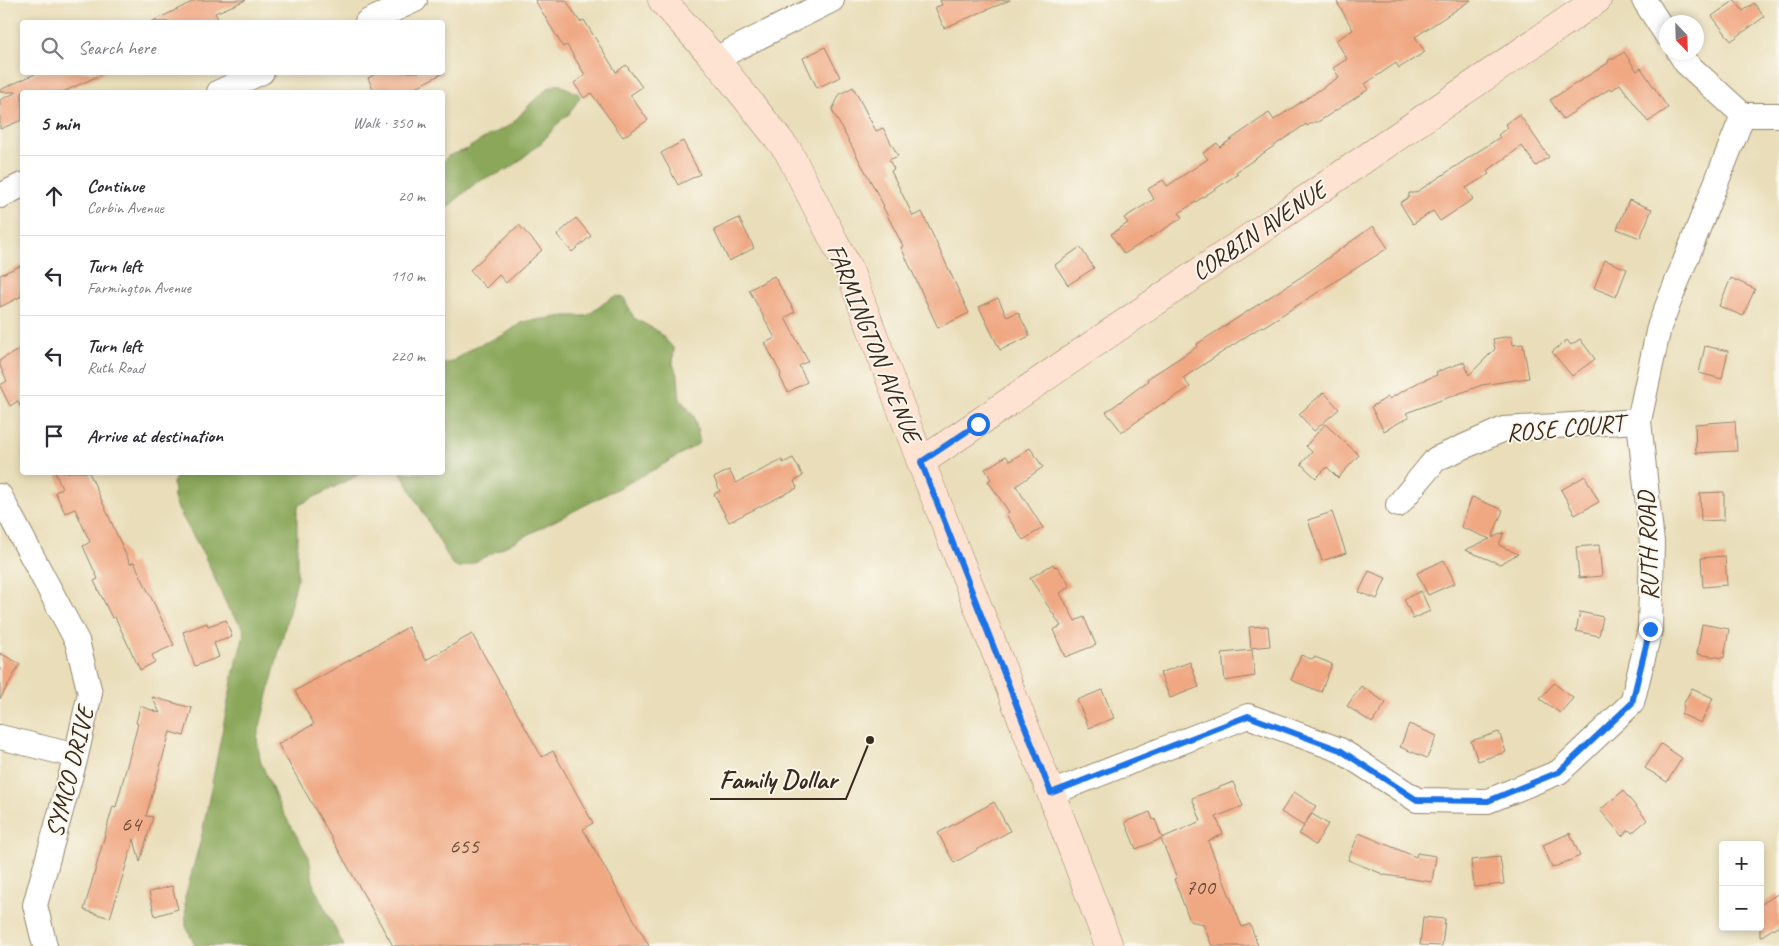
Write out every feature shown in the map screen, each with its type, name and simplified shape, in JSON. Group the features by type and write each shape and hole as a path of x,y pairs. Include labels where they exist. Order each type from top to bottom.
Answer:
{"main road":[{"name":"FARMINGTON AVENUE","path":"662,0 715,59 788,151 850,272 921,462 1109,946"},
{"name":"CORBIN AVENUE","path":"921,462 1597,0"}],"street":[{"path":"372,20 415,0"},
{"path":"715,59 832,0"},
{"path":"1644,0 1659,23"},
{"path":"1684,60 1743,115 1779,116"},
{"path":"223,90 256,75"},
{"name":"RUTH ROAD","path":"1051,793 1248,716 1340,750 1417,800 1488,801 1559,772 1632,703 1650,629 1652,543 1639,422 1660,327 1743,115"},
{"path":"0,196 20,186"},
{"name":"ROSE COURT","path":"1398,505 1436,459 1504,430 1639,422"},
{"name":"SYMCO DRIVE","path":"0,496 77,641 90,692 76,756 35,905 45,946"},
{"path":"0,737 76,756"}],"green space":[{"path":"558,84 579,94 580,97 569,114 563,118 543,141 513,166 478,181 445,209 445,160 448,156 465,150 511,125 548,88"},
{"path":"617,296 624,298 634,318 659,332 674,349 673,364 678,377 680,399 694,416 699,438 698,444 659,467 473,563 459,568 452,564 402,475 445,475 445,364 451,362 476,346 504,335 522,322 565,316 587,316 611,298"},
{"path":"177,475 358,475 299,505 297,512 297,580 257,738 260,760 280,807 309,857 314,887 344,946 195,946 186,926 185,897 201,839 234,671 244,635 243,627 229,610 204,555 179,511 174,498 173,483"}],"building":[{"path":"196,0 246,0 215,13 219,20 155,20"},
{"path":"535,0 566,0 580,22 584,20 616,72 626,65 642,87 630,95 648,120 623,137 591,93 584,98 574,83 585,75 567,45 563,47"},
{"path":"940,0 1010,0 944,28 935,7 942,5"},
{"path":"1336,0 1471,0 1415,37 1425,52 1399,68 1396,63 1365,84 1369,89 1318,122 1307,126 1306,124 1236,172 1238,174 1179,213 1182,218 1124,254 1111,234 1128,223 1124,218 1154,199 1148,189 1163,180 1167,186 1208,159 1203,153 1217,143 1220,147 1269,113 1274,120 1339,77 1333,68 1347,59 1336,40 1353,30"},
{"path":"1735,0 1743,11 1754,3 1764,17 1731,41 1712,16"},
{"path":"825,47 840,77 817,88 803,58"},
{"path":"1624,52 1637,71 1641,68 1668,108 1648,122 1620,84 1563,119 1550,100 1608,63 1609,59 1614,59"},
{"path":"32,75 100,75 67,90 20,90 20,121 0,129 0,100 17,92 0,92 0,90"},
{"path":"374,75 439,75 411,90 373,90 368,78"},
{"path":"853,87 876,131 883,128 898,156 889,160 894,169 891,171 913,216 922,212 969,313 938,328 884,206 832,110 840,94"},
{"path":"1519,114 1549,157 1536,166 1522,146 1487,171 1489,174 1466,188 1473,199 1440,221 1433,211 1413,224 1400,203 1409,197 1409,193 1415,193 1500,137 1498,135 1508,127 1505,124"},
{"path":"683,141 700,174 678,185 661,153"},
{"path":"1629,200 1652,209 1640,238 1617,229"},
{"path":"576,218 591,236 572,252 557,235"},
{"path":"739,218 754,248 729,261 714,230"},
{"path":"519,225 542,250 506,283 499,275 486,288 470,270"},
{"path":"1373,226 1388,248 1262,326 1183,378 1190,387 1163,403 1122,432 1106,412 1148,381 1147,379 1198,346 1197,344 1304,275"},
{"path":"1080,247 1094,268 1068,285 1055,265"},
{"path":"1605,260 1627,269 1616,297 1594,288"},
{"path":"20,266 20,297 0,307 0,275"},
{"path":"774,276 795,312 785,318 808,361 799,366 807,382 788,392 765,343 775,338 749,290"},
{"path":"1731,278 1755,289 1743,316 1719,306"},
{"path":"998,298 1007,317 1018,312 1030,336 1000,350 979,307"},
{"path":"1511,336 1513,345 1523,344 1529,378 1482,385 1406,413 1409,417 1384,431 1371,407 1388,397 1389,399 1419,382 1437,375 1436,372 1464,362 1469,375 1495,349 1493,339"},
{"path":"1580,339 1595,359 1572,376 1552,352 1567,340 1571,345"},
{"path":"1705,346 1728,351 1722,379 1699,373"},
{"path":"20,349 20,406 18,401 10,406 0,386 7,381 0,366 0,360"},
{"path":"1324,392 1339,409 1314,431 1299,414"},
{"path":"1735,421 1737,451 1696,453 1695,424"},
{"path":"1325,424 1359,455 1338,478 1327,467 1316,478 1301,464 1312,452 1306,446"},
{"path":"1030,448 1043,467 1016,486 1043,528 1023,540 1006,514 1009,512 988,481 991,479 985,469 1006,456 1010,461"},
{"path":"793,458 803,476 794,481 797,488 729,522 714,494 720,491 714,478 729,470 736,483 782,460 783,463"},
{"path":"56,475 90,475 130,564 134,562 174,645 152,655 155,662 140,670 115,617 112,618 94,581 98,579 83,546 90,542 75,509 65,513 55,492 62,489"},
{"path":"1585,476 1599,502 1575,515 1561,490"},
{"path":"1724,492 1724,520 1701,521 1700,493"},
{"path":"1472,497 1503,510 1492,538 1504,532 1499,545 1518,554 1500,564 1465,550 1490,539 1461,527"},
{"path":"1332,512 1346,553 1322,561 1308,520"},
{"path":"1599,545 1602,576 1579,578 1576,547"},
{"path":"1725,556 1727,585 1703,587 1701,558"},
{"path":"1444,560 1455,583 1428,595 1417,573"},
{"path":"1053,564 1055,567 1057,566 1070,586 1060,593 1075,621 1084,617 1096,645 1065,657 1053,630 1061,626 1030,578"},
{"path":"1369,571 1386,578 1377,599 1359,592"},
{"path":"1421,591 1430,611 1413,619 1404,599"},
{"path":"1580,612 1603,617 1599,636 1576,631"},
{"path":"226,620 232,637 214,643 219,657 195,666 183,632 207,623 208,626"},
{"path":"1702,624 1729,629 1724,658 1697,654"},
{"path":"1268,626 1270,646 1251,648 1249,627"},
{"path":"408,627 426,660 472,634 542,757 553,751 593,823 583,829 649,946 393,946 278,744 314,724 295,691"},
{"path":"1252,650 1255,676 1225,681 1222,653"},
{"path":"0,653 20,664 0,699"},
{"path":"1301,655 1311,659 1315,657 1332,664 1321,692 1291,680"},
{"path":"1190,662 1199,687 1170,698 1160,673"},
{"path":"1554,683 1573,698 1560,713 1540,699"},
{"path":"1361,686 1386,703 1372,723 1347,706"},
{"path":"1692,688 1713,698 1701,723 1681,714 1684,708 1683,705"},
{"path":"1102,690 1114,718 1089,728 1077,700"},
{"path":"152,697 192,708 184,736 170,732 146,816 153,817 140,862 134,839 110,918 84,910 113,806 116,807 138,724 136,723 140,706 160,713"},
{"path":"1409,724 1437,736 1427,758 1400,747"},
{"path":"1499,732 1506,752 1478,761 1471,741"},
{"path":"1661,744 1682,758 1667,782 1645,768"},
{"path":"1233,782 1243,806 1216,817 1223,834 1208,841 1242,927 1250,924 1258,946 1212,946 1203,924 1190,921 1174,879 1177,878 1161,839 1136,849 1125,822 1150,812 1153,820 1155,819 1162,838 1201,821 1192,798"},
{"path":"1623,791 1647,820 1632,833 1629,830 1622,836 1600,810"},
{"path":"1294,792 1316,806 1304,825 1312,814 1328,824 1315,845 1299,834 1304,826 1281,812"},
{"path":"994,802 1010,831 954,863 938,833"},
{"path":"1359,833 1416,857 1417,853 1436,856 1432,882 1385,875 1348,860"},
{"path":"1570,833 1580,856 1552,868 1543,845"},
{"path":"1500,857 1504,884 1474,887 1471,860"},
{"path":"172,886 178,909 155,916 149,892"},
{"path":"1779,893 1779,925 1760,937 1760,931 1764,931 1764,902"},
{"path":"1423,917 1445,919 1442,946 1420,945"}],"place":[{"name":"Family Dollar","path":"870,740"}],"route":[{"path":"978,424 921,462 1051,793 1248,716 1340,750 1417,800 1488,801 1559,772 1632,703 1650,629"}]}
